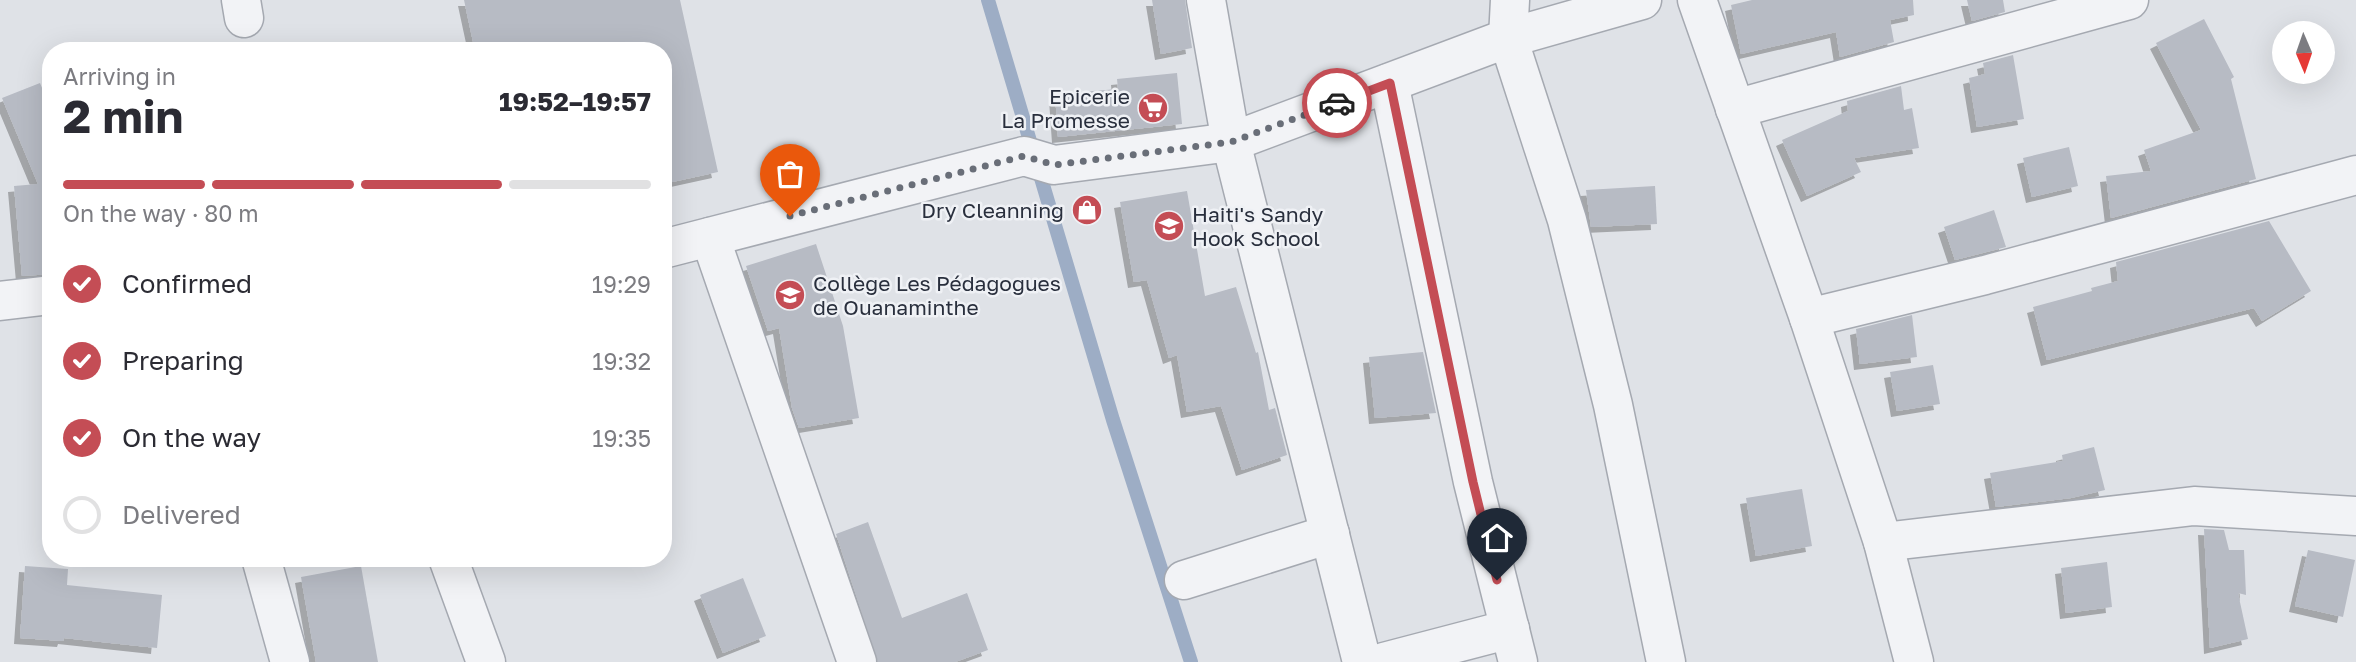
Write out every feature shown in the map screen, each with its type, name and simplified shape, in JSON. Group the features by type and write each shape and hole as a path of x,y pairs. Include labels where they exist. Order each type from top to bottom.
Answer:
{"street":[{"path":"1206,0 1231,142 1362,662"},
{"path":"1510,0 1508,38 1567,220 1612,405 1666,662"},
{"path":"672,247 1039,161 1231,142 1508,38 1642,0"},
{"path":"1697,0 1809,318 1883,542 1914,662"},
{"path":"1735,109 2129,0"},
{"path":"1384,662 1514,645 1473,482 1390,83"},
{"path":"1809,318 1985,275 2356,174"},
{"path":"710,237 858,662"},
{"path":"0,301 42,296"},
{"path":"1883,542 2194,506 2356,516"},
{"path":"1184,580 1330,534"},
{"path":"264,567 290,662"},
{"path":"451,567 486,662"}],"building":[{"path":"464,0 680,0 718,172 672,182 672,42 473,42"},
{"path":"1152,0 1185,0 1192,48 1161,54"},
{"path":"1752,0 1913,0 1914,15 1890,20 1894,42 1840,57 1836,32 1741,54 1731,5"},
{"path":"1967,0 2003,0 2005,12 1972,21"},
{"path":"2204,19 2234,77 2231,79 2256,179 2111,218 2106,176 2151,171 2144,150 2201,130 2156,43"},
{"path":"2013,55 2024,119 1977,127 1969,78 1985,74 1983,63"},
{"path":"1177,73 1182,124 1058,137 1055,94 1118,89 1117,79"},
{"path":"40,83 42,88 42,275 22,276 14,186 38,184 2,98"},
{"path":"1901,86 1904,110 1912,108 1919,148 1854,158 1861,172 1807,196 1782,140 1848,111 1847,101"},
{"path":"2069,147 2078,186 2032,197 2023,158"},
{"path":"1655,186 1657,224 1591,227 1586,190"},
{"path":"1187,191 1205,296 1236,287 1256,353 1258,352 1269,410 1275,408 1287,455 1242,470 1221,406 1187,412 1177,355 1169,358 1147,280 1134,282 1120,202"},
{"path":"1994,210 2006,247 1955,260 1944,227"},
{"path":"2269,221 2311,291 2262,321 2254,308 2047,360 2033,307 2118,281 2116,262"},
{"path":"816,244 843,326 859,418 799,428 792,408 779,328 768,331 746,266"},
{"path":"1912,315 1917,357 1860,364 1856,329"},
{"path":"1423,352 1436,413 1375,418 1369,357"},
{"path":"1933,365 1940,404 1897,411 1890,372"},
{"path":"2094,447 2105,490 2071,498 1996,507 1990,473 2063,461 2062,455"},
{"path":"1802,489 1812,546 1756,556 1746,498"},
{"path":"868,522 902,618 967,593 988,650 955,662 878,662 836,534"},
{"path":"2204,529 2224,530 2229,550 2244,550 2246,595 2238,593 2248,639 2210,648"},
{"path":"2308,550 2355,560 2343,617 2295,606"},
{"path":"2107,562 2112,607 2066,613 2061,568"},
{"path":"25,566 68,569 67,585 162,595 157,648 64,638 63,641 20,638"},
{"path":"361,567 378,662 316,662 301,577"},
{"path":"743,578 766,636 723,653 700,595"}],"waterway":[{"path":"988,0 1113,420 1191,662"}],"way so far":[{"path":"790,216 1024,156 1054,165 1231,142 1337,103"}],"place":[{"name":"Epicerie La Promesse","path":"1153,108"},
{"name":"Dry Cleanning","path":"1087,210"},
{"name":"Haiti's Sandy Hook School","path":"1169,226"},
{"name":"Collège Les Pédagogues de Ouanaminthe","path":"790,295"}],"route":[{"path":"1337,103 1390,83 1473,482 1497,580"}]}
